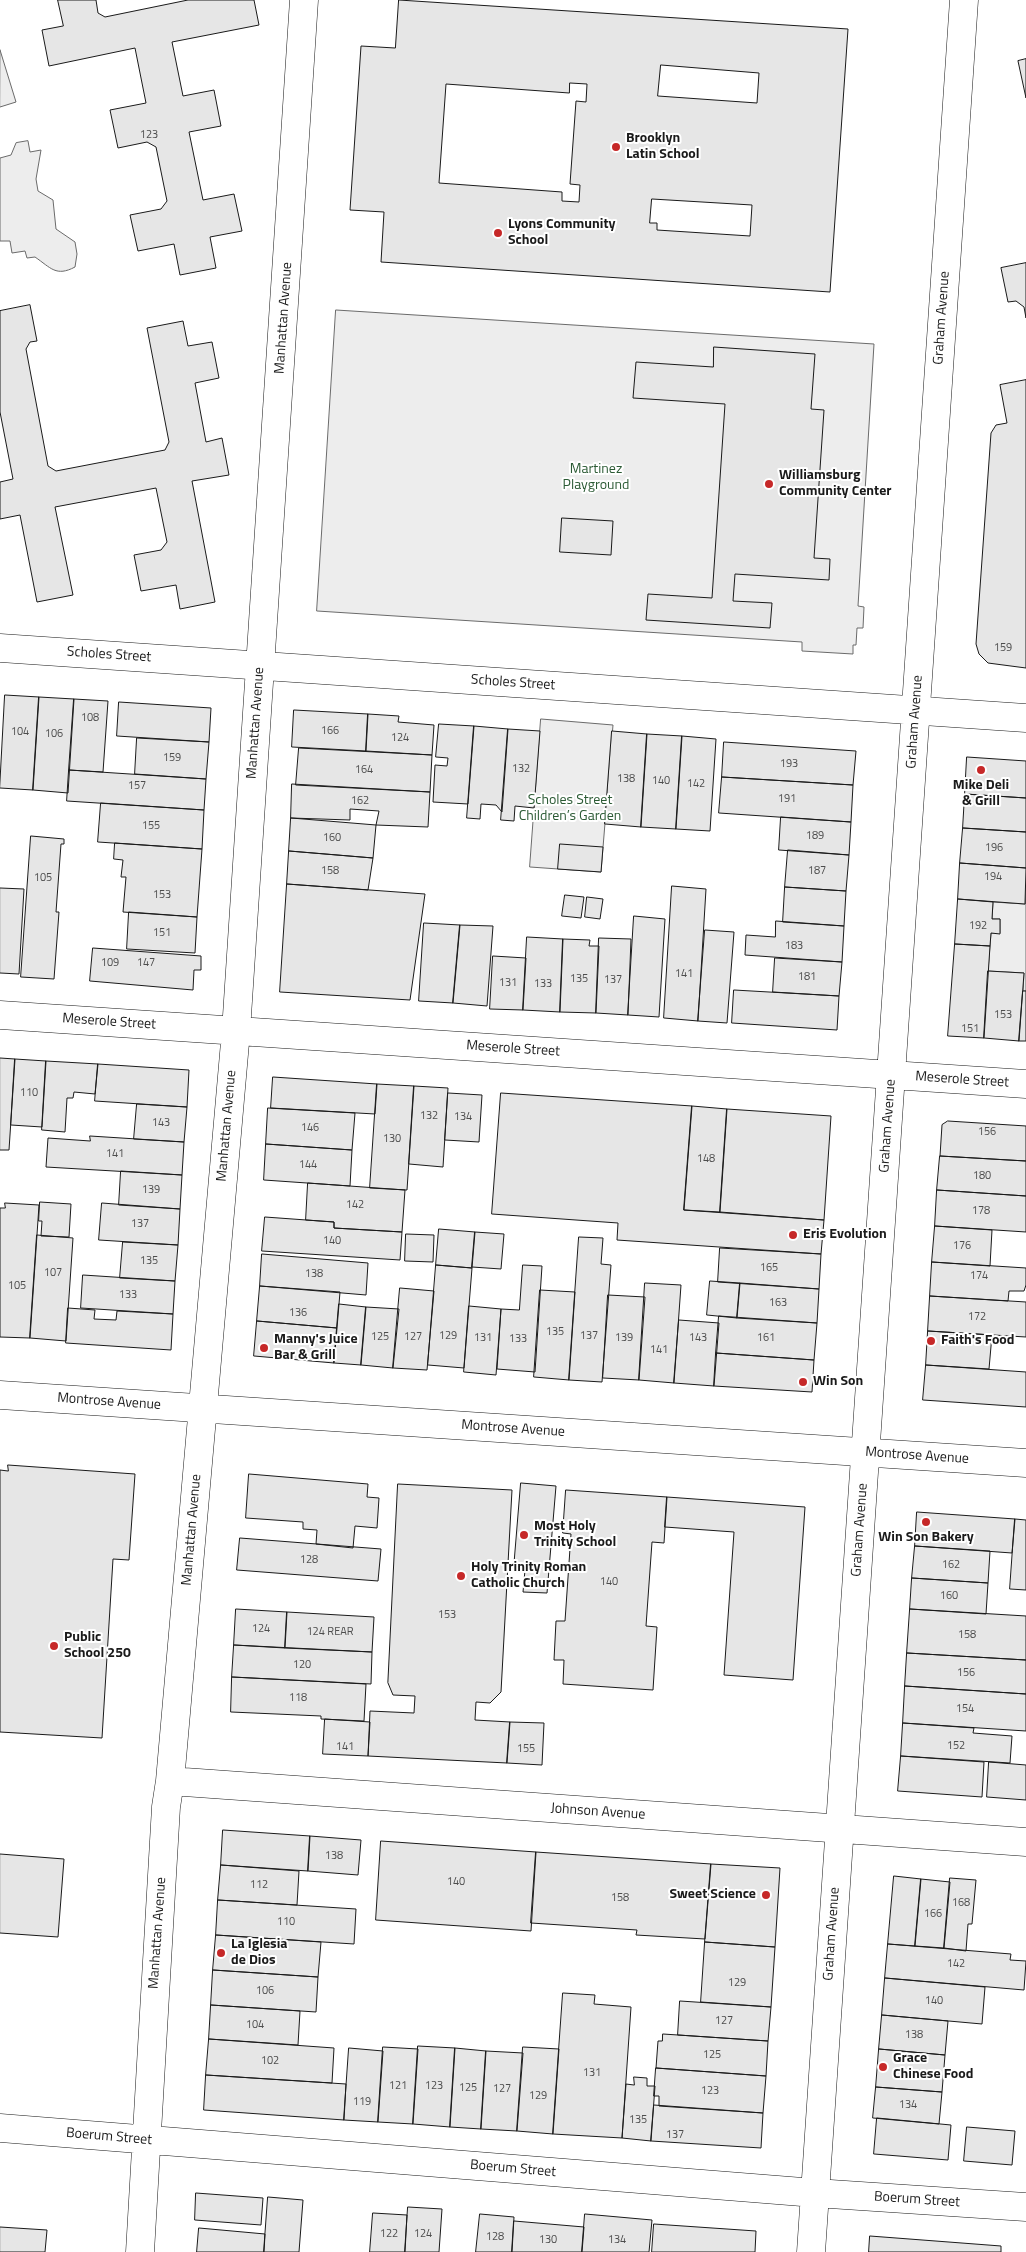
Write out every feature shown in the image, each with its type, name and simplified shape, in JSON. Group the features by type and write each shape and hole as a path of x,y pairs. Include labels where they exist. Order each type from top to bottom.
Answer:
{"street":[{"name":"Manhattan Avenue","path":"140,2252 166,1808 170,1781 236,1031 304,0"},
{"name":"Graham Avenue","path":"811,2252 838,1830 892,1076 964,0"},
{"name":"Scholes Street","path":"0,648 1026,718"},
{"name":"Meserole Street","path":"0,1015 1026,1084"},
{"name":"Montrose Avenue","path":"0,1395 1026,1463"},
{"name":"Johnson Avenue","path":"170,1781 1026,1842"},
{"name":"Boerum Street","path":"0,2128 1026,2208"}],"green space":[{"path":"0,50 16,102 0,107"},
{"path":"28,141 30,152 41,150 36,179 38,191 53,200 56,229 75,242 77,254 75,267 68,270 54,270 35,257 27,258 25,251 12,253 10,241 0,241 0,158 11,155 16,143"},
{"name":"Martinez Playground","path":"336,310 874,344 858,606 864,607 863,628 857,628 856,645 853,645 853,654 802,651 802,642 317,611"},
{"name":"Scholes Street Children’s Garden","path":"541,719 613,725 601,872 530,867"},
{"path":"1026,887 1026,991 1023,991 1024,973 988,971 991,933 1000,933 1000,919 992,919 993,902 1025,904"}],"building":[{"path":"58,0 96,0 98,13 105,17 188,0 254,0 259,25 172,42 183,96 214,90 221,126 189,132 203,200 234,194 242,231 210,237 216,268 180,275 174,244 138,251 130,215 161,209 167,201 156,147 147,142 118,148 110,110 146,103 135,48 49,66 42,30 63,26"},
{"name":"Brooklyn Latin School","path":"399,0 848,29 830,292 381,262 384,212 350,210 361,46 395,48","holes":["661,65 759,73 757,103 658,96","570,83 587,84 586,102 576,101 570,184 580,185 579,202 562,201 562,192 439,183 446,84 569,93","652,199 752,205 750,236 657,230 657,223 650,223"]},
{"path":"1026,59 1026,98 1018,61"},
{"path":"1026,263 1026,318 1024,307 1016,301 1008,302 1001,268"},
{"path":"30,305 37,341 30,342 26,349 48,466 56,471 165,450 169,442 147,328 183,321 188,346 212,342 219,378 195,383 206,442 222,438 229,475 192,481 215,602 180,609 176,585 141,591 134,555 161,550 167,542 156,488 55,507 73,595 37,602 20,515 0,519 0,482 13,479 0,412 0,311"},
{"name":"Williamsburg Community Center","path":"714,347 815,354 811,409 824,410 814,558 830,559 829,580 735,574 733,601 772,603 770,628 646,620 648,594 712,598 725,404 633,398 636,362 713,367"},
{"path":"1026,380 1026,668 988,663 979,654 976,644 991,433 996,425 1007,423 1000,385"},
{"path":"562,518 613,521 611,555 560,552"},
{"path":"5,695 39,697 33,790 0,788"},
{"path":"39,697 74,699 68,793 33,790"},
{"path":"74,699 108,701 103,772 69,770"},
{"path":"119,702 211,708 209,742 117,736"},
{"path":"294,710 368,714 366,751 292,747"},
{"path":"368,714 399,716 398,722 434,725 432,755 366,751"},
{"path":"439,724 474,726 468,804 433,802 435,765 447,766 448,758 436,757"},
{"path":"474,726 508,729 502,812 496,805 481,804 480,819 467,818"},
{"path":"508,729 540,731 534,808 515,806 514,821 501,820"},
{"path":"612,731 647,734 641,827 605,824"},
{"path":"647,734 682,736 676,829 641,827"},
{"path":"682,736 716,739 710,831 676,829"},
{"path":"137,738 209,742 206,779 135,774"},
{"path":"724,742 856,751 853,785 722,777"},
{"path":"299,748 432,755 430,792 296,785"},
{"path":"967,757 1026,761 1026,798 965,794"},
{"path":"69,770 206,779 204,810 67,801"},
{"path":"722,777 853,785 851,822 719,813"},
{"path":"292,784 430,792 428,827 376,825 379,811 350,809 350,820 291,818"},
{"path":"965,794 1026,798 1026,832 963,828"},
{"path":"101,803 204,810 202,849 98,842"},
{"path":"781,817 851,822 849,855 779,850"},
{"path":"291,818 376,825 373,858 289,851"},
{"path":"963,828 1026,832 1026,868 960,863"},
{"path":"31,836 64,839 64,844 61,844 56,912 59,912 54,979 21,977"},
{"path":"115,843 202,849 197,917 123,912 126,877 121,877 123,860 114,859"},
{"path":"560,844 603,847 601,872 558,869"},
{"path":"788,850 849,855 846,891 785,887"},
{"path":"289,851 373,858 368,890 287,884"},
{"path":"960,863 1026,868 1025,904 958,899"},
{"path":"287,884 425,894 410,1000 280,992"},
{"path":"672,886 706,889 698,1021 664,1018"},
{"path":"785,887 846,891 844,926 783,922"},
{"path":"0,888 24,889 19,974 0,973"},
{"path":"565,895 584,897 581,918 562,916"},
{"path":"587,897 603,899 600,919 585,917"},
{"path":"958,899 993,902 992,919 1000,919 1000,934 991,933 990,946 955,944"},
{"path":"129,912 197,917 195,953 127,949"},
{"path":"634,916 665,919 659,1017 628,1015"},
{"path":"776,921 844,926 842,962 745,955 746,935 775,937"},
{"path":"424,923 460,925 453,1003 419,1001"},
{"path":"460,925 493,926 487,1006 453,1003"},
{"path":"705,930 734,932 727,1023 698,1021"},
{"path":"527,937 563,939 560,1012 523,1010"},
{"path":"599,938 631,939 628,1015 596,1013"},
{"path":"563,939 590,940 589,946 599,946 596,1013 560,1012"},
{"path":"955,944 990,946 984,1038 948,1036"},
{"path":"93,948 201,956 201,970 194,970 193,990 90,981"},
{"path":"493,956 526,958 523,1010 490,1009"},
{"path":"775,958 842,962 839,996 773,992"},
{"path":"988,971 1024,973 1019,1041 984,1038"},
{"path":"734,990 839,996 837,1030 732,1023"},
{"path":"1023,991 1026,991 1026,1041 1019,1041"},
{"path":"0,1058 15,1059 9,1150 0,1150"},
{"path":"15,1059 46,1061 42,1127 11,1125"},
{"path":"46,1061 98,1064 95,1094 74,1092 73,1098 67,1098 65,1132 42,1130"},
{"path":"98,1064 189,1070 187,1107 95,1101"},
{"path":"273,1077 377,1084 375,1114 271,1108"},
{"path":"377,1084 414,1086 407,1190 370,1188"},
{"path":"414,1086 448,1088 443,1167 409,1164"},
{"path":"448,1093 482,1095 479,1142 445,1140"},
{"path":"501,1093 692,1106 684,1210 824,1220 821,1254 617,1240 618,1223 492,1214"},
{"path":"137,1104 187,1107 184,1142 134,1139"},
{"path":"692,1106 727,1109 720,1212 684,1210"},
{"path":"268,1108 355,1113 352,1150 266,1144"},
{"path":"727,1109 831,1116 824,1220 720,1212"},
{"path":"948,1121 1026,1126 1026,1161 940,1156 942,1125"},
{"path":"90,1136 184,1142 182,1175 46,1167 48,1138 90,1141"},
{"path":"266,1144 352,1150 350,1186 264,1180"},
{"path":"940,1156 1026,1161 1026,1196 937,1190"},
{"path":"121,1171 182,1175 180,1209 119,1205"},
{"path":"308,1183 405,1190 402,1232 334,1228 334,1222 306,1220"},
{"path":"937,1190 1026,1196 1026,1232 935,1226"},
{"path":"40,1202 71,1204 69,1237 41,1236 42,1221 39,1221"},
{"path":"5,1203 39,1205 30,1338 0,1337 0,1208 5,1208"},
{"path":"102,1203 180,1209 178,1245 99,1240"},
{"path":"265,1217 334,1222 334,1228 402,1232 400,1260 262,1251"},
{"path":"935,1226 992,1230 990,1266 932,1262"},
{"path":"439,1229 475,1232 472,1268 436,1265"},
{"path":"475,1232 504,1234 501,1269 472,1267"},
{"path":"406,1234 434,1235 433,1262 405,1261"},
{"path":"37,1235 73,1238 66,1341 30,1338"},
{"path":"579,1237 603,1238 601,1264 611,1265 602,1382 569,1380"},
{"path":"123,1242 178,1245 175,1281 120,1278"},
{"path":"720,1248 821,1254 819,1289 718,1282"},
{"path":"262,1254 368,1263 366,1295 260,1286"},
{"path":"932,1262 1026,1268 1026,1285 1024,1291 1009,1291 1008,1301 930,1296"},
{"path":"436,1265 472,1268 464,1368 428,1365"},
{"path":"523,1265 542,1266 535,1372 497,1369 501,1309 519,1310"},
{"path":"83,1275 175,1281 173,1314 81,1308"},
{"path":"710,1281 740,1283 737,1318 707,1315"},
{"path":"645,1283 681,1285 674,1383 639,1380"},
{"path":"740,1283 819,1289 817,1323 737,1318"},
{"path":"260,1286 340,1292 337,1328 257,1321"},
{"path":"400,1288 434,1291 427,1370 393,1368"},
{"path":"540,1290 575,1292 569,1380 534,1377"},
{"path":"608,1295 645,1297 639,1380 603,1378"},
{"path":"930,1296 1026,1302 1026,1337 928,1331"},
{"path":"339,1304 366,1307 361,1365 334,1363"},
{"path":"469,1306 501,1309 496,1375 464,1372"},
{"path":"366,1307 399,1309 393,1368 361,1365"},
{"path":"68,1308 95,1310 94,1319 116,1320 117,1311 173,1314 171,1350 66,1343"},
{"path":"719,1316 817,1323 814,1360 716,1353"},
{"path":"679,1320 719,1323 714,1386 674,1383"},
{"path":"257,1321 337,1328 334,1363 254,1356"},
{"path":"928,1331 992,1335 989,1369 926,1365"},
{"path":"716,1353 814,1360 812,1392 714,1386"},
{"path":"926,1365 1026,1372 1026,1407 923,1400"},
{"name":"Public School 250","path":"8,1465 135,1474 129,1560 113,1559 102,1738 0,1732 0,1470 8,1471"},
{"path":"249,1474 368,1484 367,1497 379,1498 377,1528 355,1526 353,1548 316,1544 317,1530 303,1529 303,1522 246,1518"},
{"path":"521,1483 556,1486 547,1593 523,1592 525,1570 514,1568"},
{"path":"398,1484 512,1490 501,1692 490,1703 476,1702 475,1720 510,1722 507,1763 368,1756 370,1711 414,1713 415,1696 393,1695 388,1683"},
{"path":"566,1490 667,1497 664,1543 652,1542 646,1626 657,1627 653,1690 563,1684 564,1660 554,1660 556,1621 565,1621 571,1534 563,1533"},
{"path":"667,1497 805,1507 793,1680 724,1675 734,1532 665,1527"},
{"path":"917,1512 1015,1519 1012,1553 915,1546"},
{"path":"1015,1519 1026,1520 1026,1590 1010,1589"},
{"path":"240,1538 381,1549 378,1581 237,1570"},
{"path":"915,1546 990,1551 988,1583 912,1578"},
{"path":"912,1578 988,1583 986,1614 910,1609"},
{"path":"236,1609 287,1612 285,1648 234,1645"},
{"path":"910,1609 1026,1616 1026,1660 907,1653"},
{"path":"287,1612 374,1617 372,1652 285,1648"},
{"path":"234,1645 372,1652 371,1684 232,1677"},
{"path":"907,1653 1026,1660 1026,1694 905,1686"},
{"path":"232,1677 366,1684 364,1721 321,1719 321,1716 231,1712"},
{"path":"905,1686 1026,1694 1026,1731 903,1723"},
{"path":"325,1719 370,1722 368,1756 323,1754"},
{"path":"510,1722 544,1723 542,1765 507,1763"},
{"path":"903,1723 974,1728 973,1733 1012,1736 1010,1763 901,1756"},
{"path":"901,1756 984,1762 982,1797 898,1791"},
{"path":"989,1762 1026,1765 1026,1800 987,1797"},
{"path":"223,1830 310,1836 308,1871 221,1865"},
{"path":"310,1836 361,1840 358,1875 308,1871"},
{"path":"381,1841 536,1852 531,1931 376,1920"},
{"path":"536,1852 711,1864 705,1939 636,1935 637,1930 531,1923"},
{"path":"0,1854 64,1859 58,1937 0,1933"},
{"path":"711,1864 780,1868 775,1947 705,1942"},
{"path":"221,1865 299,1871 297,1905 218,1900"},
{"path":"894,1876 921,1879 915,1946 888,1944"},
{"path":"950,1878 976,1880 972,1924 968,1924 966,1951 944,1948"},
{"path":"921,1879 950,1882 944,1948 915,1946"},
{"path":"218,1900 356,1909 354,1944 216,1935"},
{"path":"216,1935 321,1942 318,1977 213,1970"},
{"path":"705,1942 775,1947 771,2007 701,2002"},
{"path":"888,1944 1011,1954 1010,1960 1026,1961 1024,1990 885,1978"},
{"path":"213,1970 318,1977 316,2012 211,2005"},
{"path":"885,1978 985,1987 982,2024 882,2015"},
{"path":"563,1993 595,1995 594,2004 631,2007 622,2138 553,2134"},
{"path":"680,2001 771,2007 768,2041 678,2035"},
{"path":"211,2005 300,2011 298,2045 209,2039"},
{"path":"882,2015 948,2021 945,2055 879,2049"},
{"path":"663,2034 768,2041 766,2076 656,2068 658,2041 662,2041"},
{"path":"209,2039 334,2048 332,2083 206,2075"},
{"path":"418,2046 455,2048 450,2127 413,2124"},
{"path":"383,2047 418,2049 413,2124 378,2122"},
{"path":"523,2047 559,2049 553,2134 517,2131"},
{"path":"349,2048 383,2051 378,2122 344,2120"},
{"path":"455,2048 486,2051 481,2129 450,2127"},
{"path":"879,2049 945,2055 942,2092 876,2087"},
{"path":"486,2051 523,2053 517,2131 481,2129"},
{"path":"656,2068 766,2076 763,2113 659,2106 659,2096 654,2096"},
{"path":"206,2075 346,2084 344,2120 204,2110"},
{"path":"634,2077 647,2078 647,2086 655,2086 651,2141 622,2138 626,2084 634,2085"},
{"path":"876,2087 942,2092 939,2124 873,2118"},
{"path":"654,2105 763,2113 761,2148 651,2141"},
{"path":"877,2118 951,2125 948,2160 874,2154"},
{"path":"967,2127 1015,2131 1012,2165 964,2161"},
{"path":"196,2193 263,2198 261,2225 195,2220"},
{"path":"268,2197 303,2200 299,2252 264,2252"},
{"path":"408,2207 442,2209 439,2252 405,2252"},
{"path":"373,2213 407,2215 405,2252 370,2252"},
{"path":"480,2214 514,2217 512,2252 476,2252"},
{"path":"585,2214 652,2220 649,2252 582,2252"},
{"path":"514,2221 584,2227 582,2252 512,2252"},
{"path":"654,2224 756,2231 755,2252 652,2252"},
{"path":"0,2227 47,2230 45,2252 0,2252"},
{"path":"199,2228 265,2234 264,2252 197,2252"},
{"path":"870,2236 1001,2246 1001,2252 869,2252"}],"place":[{"name":"Brooklyn Latin School","path":"616,147"},
{"name":"Lyons Community School","path":"498,233"},
{"name":"Williamsburg Community Center","path":"769,484"},
{"name":"Mike Deli & Grill","path":"981,770"},
{"name":"Eris Evolution","path":"793,1235"},
{"name":"Faith's Food","path":"931,1341"},
{"name":"Manny's Juice Bar & Grill","path":"264,1348"},
{"name":"Win Son","path":"803,1382"},
{"name":"Win Son Bakery","path":"926,1522"},
{"name":"Most Holy Trinity School","path":"524,1535"},
{"name":"Holy Trinity Roman Catholic Church","path":"461,1576"},
{"name":"Public School 250","path":"54,1646"},
{"name":"Sweet Science","path":"766,1895"},
{"name":"La Iglesia de Dios","path":"221,1953"},
{"name":"Grace Chinese Food","path":"883,2067"}]}
